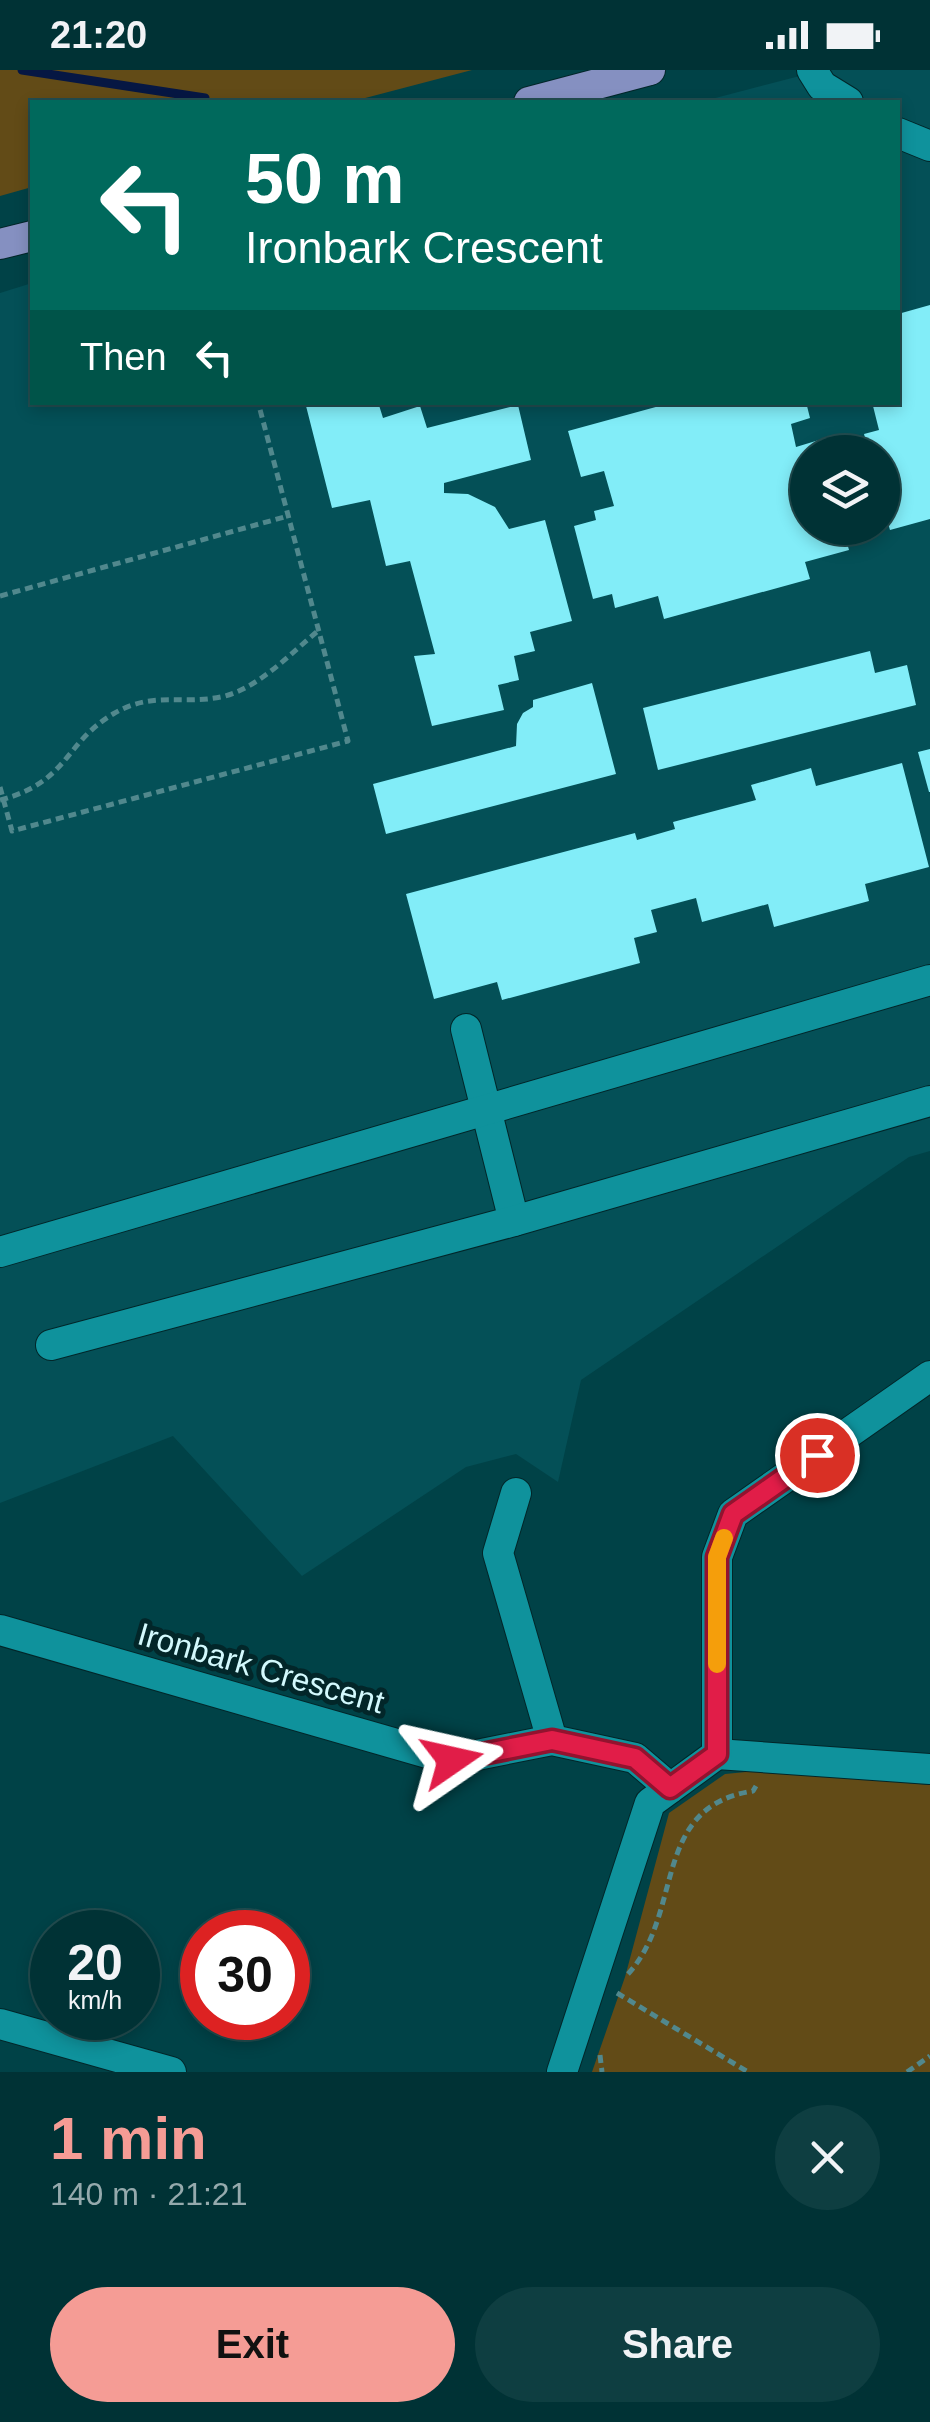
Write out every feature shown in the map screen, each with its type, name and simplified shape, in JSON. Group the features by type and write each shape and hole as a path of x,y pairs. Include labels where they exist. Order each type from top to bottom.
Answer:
{"main road":[{"path":"537,100 650,70"},
{"path":"0,244 30,236"}],"street":[{"path":"812,70 822,86 845,100"},
{"path":"900,134 930,146"},
{"path":"0,1252 930,980"},
{"path":"466,1029 514,1221"},
{"path":"51,1345 514,1221 930,1101"},
{"path":"717,1754 717,1557 733,1514 930,1376"},
{"path":"516,1493 498,1553 552,1740"},
{"name":"Ironbark Crescent","path":"0,1630 452,1760 552,1740 635,1758 670,1788"},
{"path":"562,2072 650,1803 717,1754 930,1769"},
{"path":"0,2024 171,2072"}],"path":[{"path":"0,786 12,830 348,741 259,405"},
{"path":"0,596 288,516"},
{"path":"2,800 50,778 91,730 126,707 158,698 197,700 236,693 261,678 319,630"},
{"path":"615,2010 625,1977 646,1954 687,1826 714,1801 753,1791 760,1757"},
{"path":"592,1981 748,2072"},
{"path":"602,2072 600,2057 605,2041"},
{"path":"906,2072 930,2056"}],"shaded area":[{"path":"0,70 472,70 358,100 30,100 30,188 0,196"},
{"path":"823,70 930,70 930,1151 909,1157 581,1380 558,1482 516,1454 466,1467 302,1576 173,1436 0,1503 0,293 30,284 30,405 900,405 900,100 708,100"},
{"path":"768,1770 930,1785 930,2072 592,2072 625,1977 669,1813 725,1774"}],"building":[{"path":"930,305 930,519 900,527 900,435 864,434 879,430 873,405 900,405 900,313"},
{"path":"306,405 379,405 383,418 420,406 427,428 518,405 531,460 444,483 444,493 468,494 495,507 509,529 545,520 572,621 530,632 535,651 514,656 519,680 498,685 504,710 432,726 414,656 435,654 410,561 386,566 370,500 332,508"},
{"path":"663,405 807,405 810,418 791,424 790,545 848,545 849,550 805,562 810,579 664,619 658,596 615,608 612,594 593,599 574,526 596,520 594,511 614,506 604,471 581,477 568,431"},
{"path":"870,651 875,673 907,665 916,705 658,770 643,708"},
{"path":"592,683 616,774 386,834 373,784 516,746 517,724 523,713 533,707 533,700"},
{"path":"930,749 930,792 929,792 918,752"},
{"path":"902,763 929,867 865,884 869,901 774,927 768,904 702,922 696,898 651,910 657,932 634,938 640,963 502,1000 497,982 434,999 406,894 635,833 637,840 675,829 673,822 756,800 751,785 811,768 816,786"}],"waterway":[{"path":"22,70 205,98"}],"slow traffic":[{"path":"717,1664 717,1557 724,1538"}],"route":[{"path":"452,1760 552,1740 635,1758 670,1788 717,1754 717,1557 733,1514 817,1455"}]}
